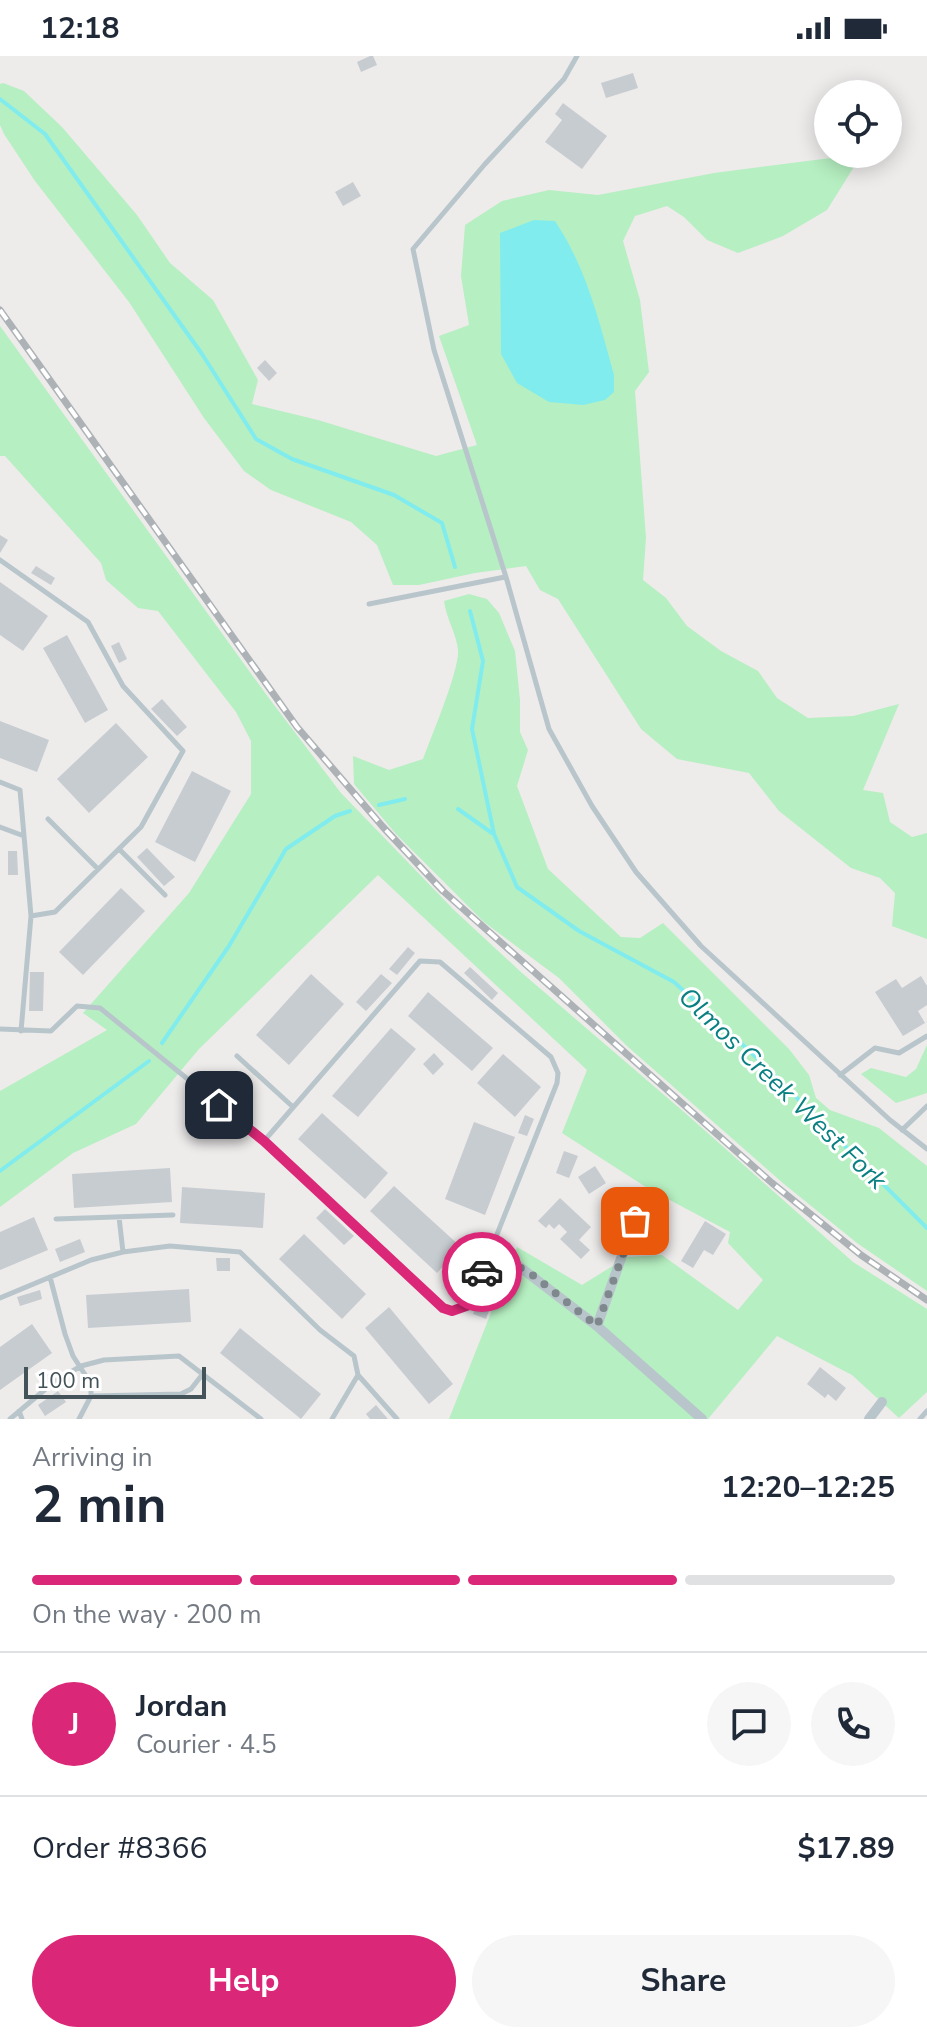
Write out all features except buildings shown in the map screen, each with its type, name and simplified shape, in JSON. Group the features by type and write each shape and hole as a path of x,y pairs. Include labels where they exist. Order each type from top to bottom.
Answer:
{"street":[{"path":"597,1326 644,1194"},
{"path":"512,1261 597,1326 702,1419"},
{"path":"869,1419 882,1402"}],"lane":[{"path":"577,56 564,79 485,164 413,249 434,350 506,577 549,729 592,806 636,872 701,946 840,1075 927,1149"},
{"path":"0,560 88,622 123,686 183,751 141,827 55,912 31,916"},
{"path":"369,604 506,577"},
{"path":"0,782 20,790 31,916 21,1031"},
{"path":"48,819 98,869"},
{"path":"0,827 24,836"},
{"path":"119,849 165,895"},
{"path":"0,1029 51,1031 77,1006 100,1008 264,1141 443,1308 452,1311 469,1305 557,1083 558,1073 551,1057 440,962 420,961 264,1141"},
{"path":"840,1075 875,1048 899,1053 927,1036"},
{"path":"237,1056 293,1107"},
{"path":"902,1130 927,1106"},
{"path":"56,1219 173,1215"},
{"path":"119,1217 123,1252"},
{"path":"0,1298 91,1260 123,1252 170,1246 240,1252 320,1330 354,1356 358,1375 397,1419"},
{"path":"490,1251 512,1261"},
{"path":"50,1277 73,1356 91,1384 91,1396 79,1419"},
{"path":"10,1419 54,1382 81,1366 104,1360 179,1356 261,1419"},
{"path":"91,1396 181,1394 191,1389 203,1375"},
{"path":"332,1419 358,1375"},
{"path":"19,1411 22,1419"},
{"path":"920,1419 927,1411"}],"green space":[{"path":"0,84 24,91 62,127 137,215 170,263 213,300 258,380 252,404 318,420 436,456 477,445 439,336 469,325 461,276 465,225 502,201 549,190 598,195 714,173 814,160 814,168 853,168 827,210 783,236 738,253 707,240 684,217 667,206 635,216 623,241 640,300 649,372 635,391 646,538 643,580 666,598 687,626 721,651 758,671 777,698 808,718 853,716 899,704 863,790 883,793 890,822 912,837 927,833 927,939 892,926 895,893 880,878 851,868 779,811 749,773 677,759 641,729 558,599 540,590 526,566 419,585 393,585 377,545 351,522 271,490 244,471 204,418 129,302 35,181 4,134 0,125"},
{"path":"0,326 341,793 454,910 522,973 853,1262 927,1309 927,1392 899,1418 852,1375 777,1336 708,1419 449,1419 517,1247 582,1285 627,1257 662,1255 738,1310 763,1280 728,1243 730,1232 649,1189 562,1133 587,1070 378,875 199,1049 136,1124 73,1153 0,1207 0,1091 107,1030 83,1013 189,893 251,794 251,741 236,712 158,611 138,608 106,580 101,563 5,456 0,456"},
{"path":"469,594 487,599 499,613 515,651 520,732 528,750 517,786 548,869 621,937 640,938 663,923 789,1049 809,1075 816,1098 830,1110 879,1128 927,1166 927,1291 857,1243 784,1184 627,1046 559,978 484,922 396,834 354,784 353,756 389,770 423,759 457,659 457,644 444,601"},
{"path":"927,1045 927,1093 896,1103 861,1074 871,1068 906,1077 916,1069"}],"water":[{"path":"534,220 555,221 584,277 614,375 614,392 605,400 583,405 549,402 517,383 501,354 500,233"}],"waterway":[{"path":"0,99 45,134 202,354 256,439 292,459 394,495 442,523 455,567"},
{"name":"Olmos Creek West Fork","path":"470,611 483,661 472,729 494,834 517,887 579,931 674,982 757,1058 927,1228"},
{"path":"379,805 405,799"},
{"path":"458,809 492,833"},
{"path":"162,1043 229,946 286,849 335,816 350,811"},
{"path":"0,1171 149,1061"}],"railway":[{"path":"0,310 297,727 383,827 443,891 772,1183 861,1255 927,1300"}],"way so far":[{"path":"482,1272 490,1251 512,1261 597,1326 635,1221"}],"route":[{"path":"219,1105 264,1141 443,1308 462,1310 469,1305 482,1272"}]}
